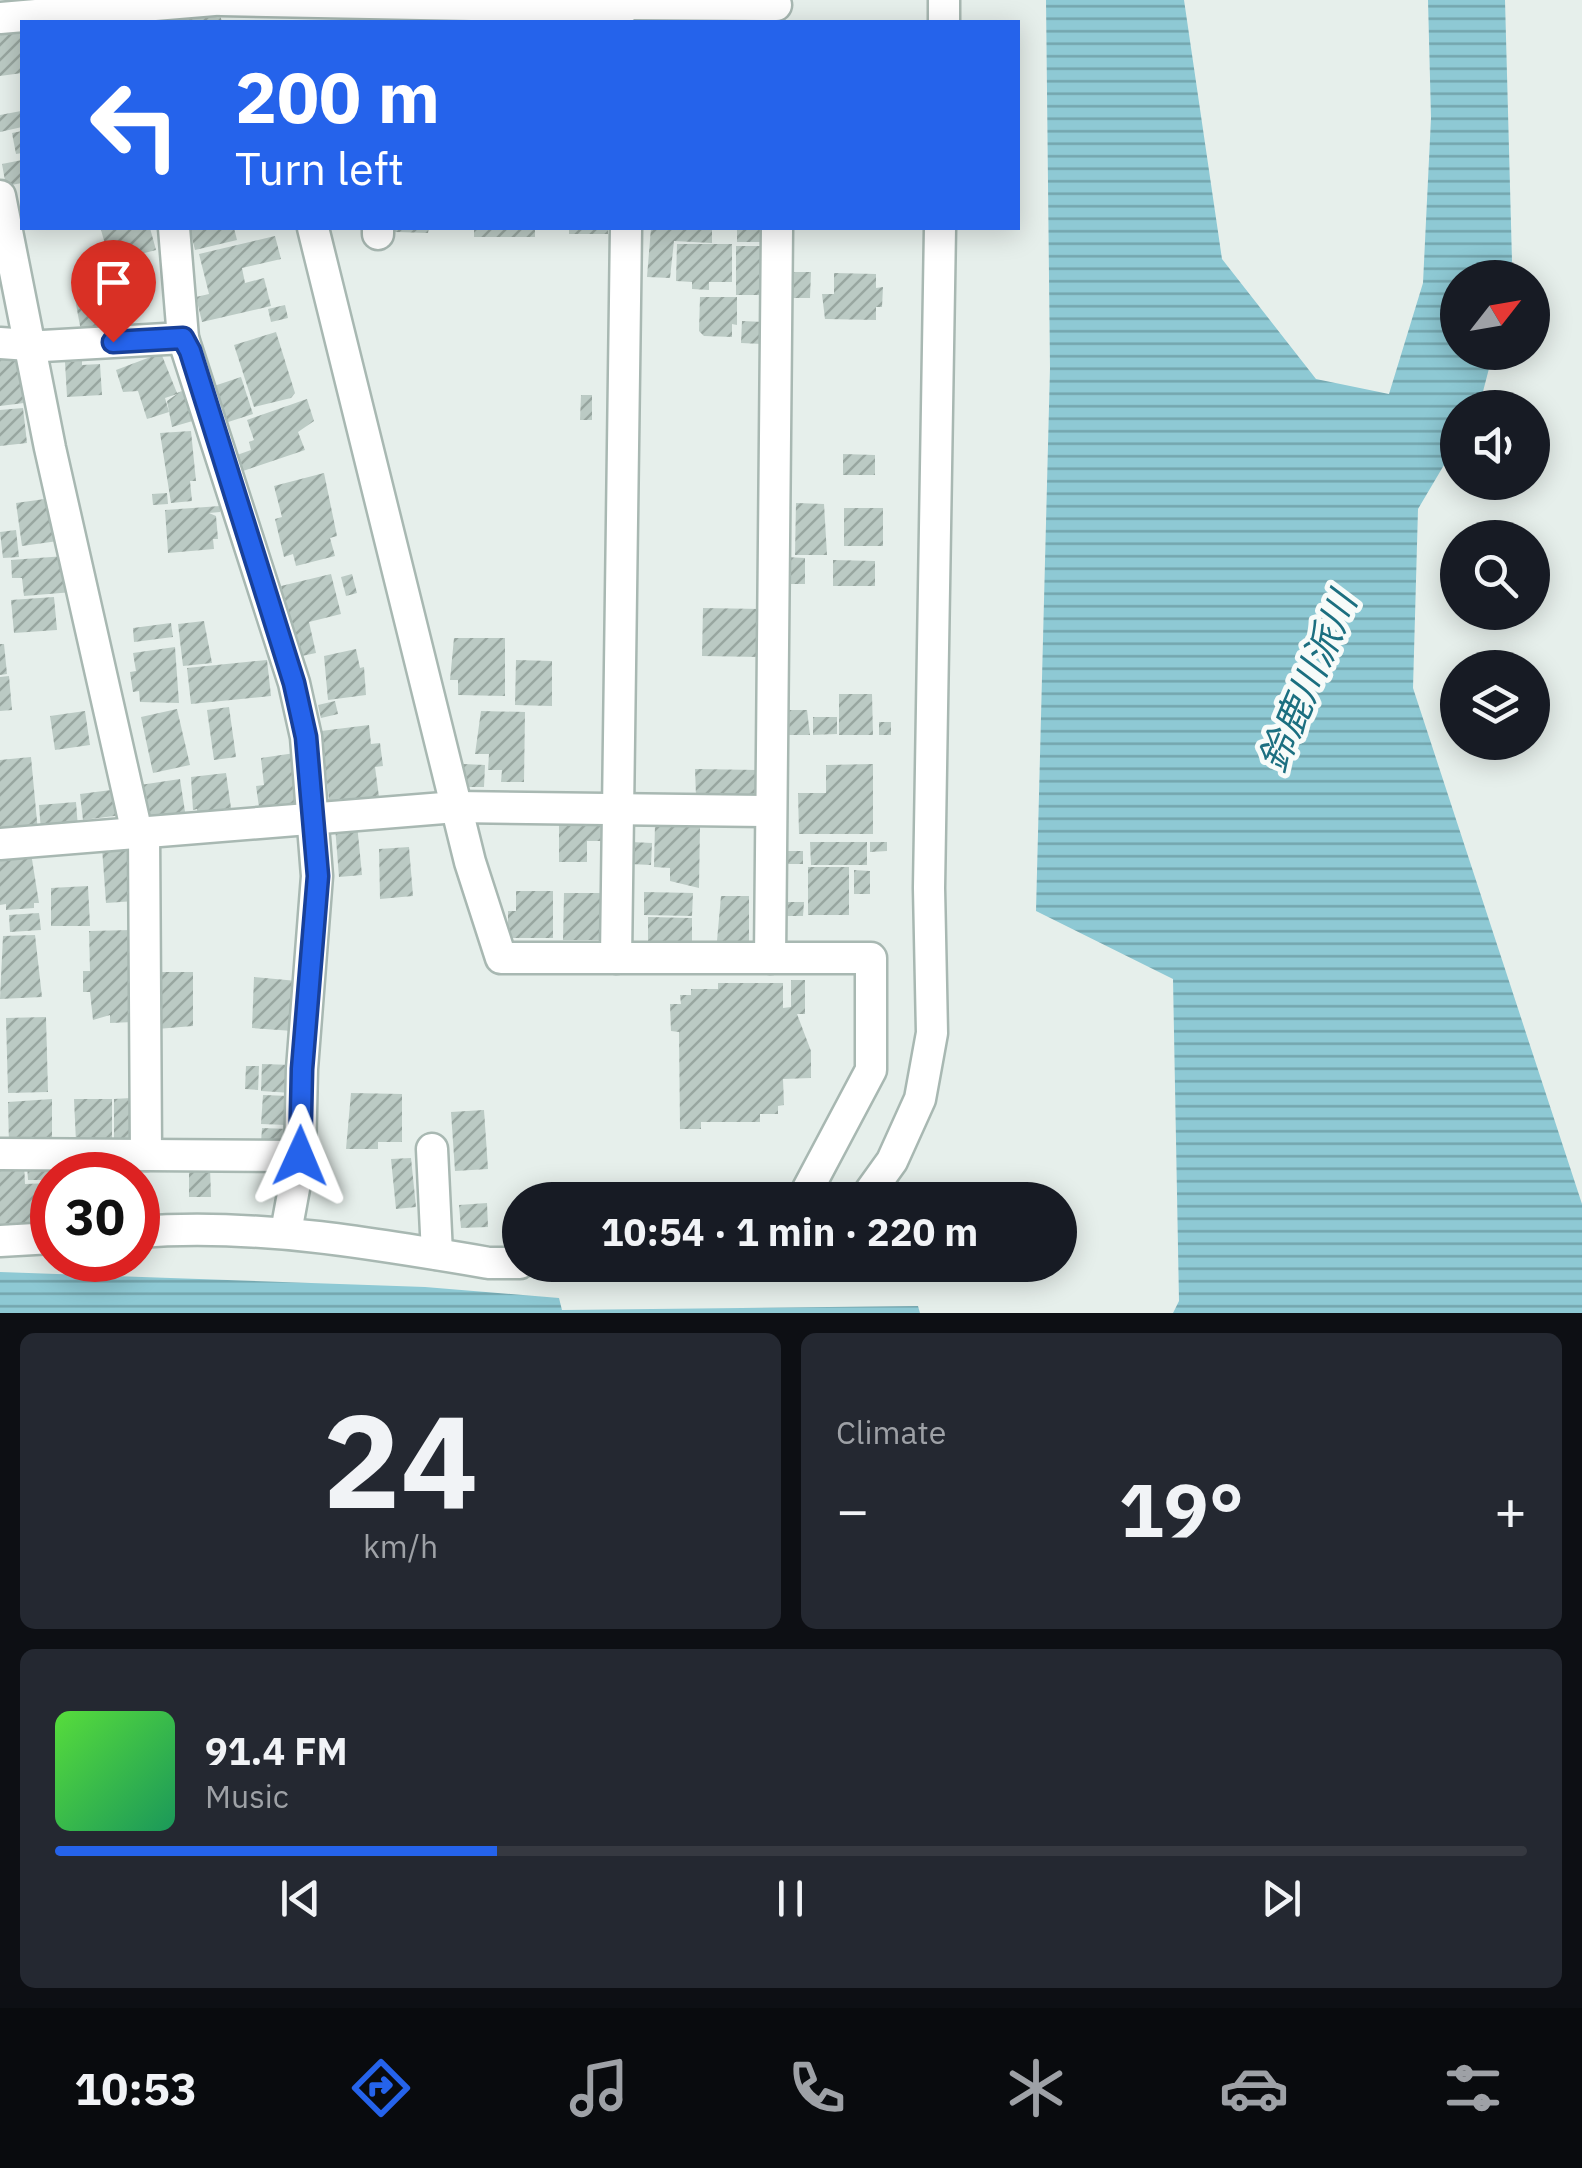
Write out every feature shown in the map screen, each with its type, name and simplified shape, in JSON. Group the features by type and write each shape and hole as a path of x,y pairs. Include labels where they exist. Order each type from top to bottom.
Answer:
{"street":[{"path":"0,18 156,9 218,0 257,13 379,9 777,9"},
{"path":"0,196 15,344 140,832 146,1152"},
{"path":"174,230 183,338 294,683 306,737 318,876 302,1069 300,1156 286,1232"},
{"path":"313,230 456,807 501,958 871,958 871,1070 812,1182"},
{"path":"616,958 626,230"},
{"path":"770,958 778,230"},
{"path":"877,1182 892,1161 920,1099 932,1033 928,888 940,230"},
{"path":"15,344 183,338"},
{"path":"0,844 456,807 770,811"},
{"path":"432,1149 438,1254"},
{"path":"0,1154 30,1154"},
{"path":"160,1155 300,1156"},
{"path":"160,1231 286,1232 502,1261"},
{"path":"0,1241 30,1239"}],"water":[{"name":"鈴鹿川派川","path":"1046,0 1184,0 1222,259 1316,379 1389,394 1423,283 1431,118 1428,0 1505,0 1512,260 1440,260 1440,370 1489,370 1483,390 1440,390 1440,472 1418,509 1413,688 1582,1204 1582,1313 1173,1313 1179,1301 1173,979 1036,911 1050,368"},
{"path":"0,1272 30,1273 30,1282 160,1282 160,1278 425,1287 559,1298 562,1310 918,1306 920,1313 0,1313"}],"building":[{"path":"206,14 220,15 221,20 184,20"},
{"path":"20,28 20,73 0,76 0,33"},
{"path":"20,111 20,127 0,132 0,115"},
{"path":"20,131 20,153 16,154 12,133"},
{"path":"20,160 20,183 6,186 2,164"},
{"path":"101,230 151,230 156,250 110,262"},
{"path":"190,230 234,230 237,240 195,250"},
{"path":"395,230 429,230 428,233"},
{"path":"474,230 535,230 535,237 474,237"},
{"path":"569,230 608,230 608,234 569,234"},
{"path":"651,230 712,230 712,243 674,241 670,278 647,277"},
{"path":"737,230 760,230 760,242 737,242"},
{"path":"275,236 281,259 242,268 245,283 264,278 271,306 202,322 196,297 209,294 199,254"},
{"path":"677,244 732,244 732,282 709,282 709,290 692,289 692,282 676,281"},
{"path":"736,246 761,246 760,295 736,295"},
{"path":"787,272 811,272 810,298 786,298"},
{"path":"834,273 876,274 876,288 883,287 882,307 876,307 876,320 825,319 822,294 834,294"},
{"path":"108,282 117,324 81,331 73,288"},
{"path":"700,297 737,297 737,325 732,324 732,337 704,336 699,331"},
{"path":"285,305 288,318 271,322 268,309"},
{"path":"742,321 764,322 762,344 741,343"},
{"path":"276,332 295,393 291,398 254,407 234,345"},
{"path":"161,353 177,393 187,389 196,420 172,427 167,401 177,394 165,398 169,412 147,419 138,391 123,392 116,370"},
{"path":"18,357 24,403 0,406 0,359"},
{"path":"82,361 82,365 100,364 102,395 67,397 65,362"},
{"path":"241,377 253,414 225,423 214,386"},
{"path":"581,395 592,395 592,420 580,420"},
{"path":"307,399 314,421 298,432 305,450 243,471 237,455 251,450 249,442 254,440 247,420"},
{"path":"23,408 27,443 0,446 0,410"},
{"path":"191,431 196,481 190,481 192,501 171,503 160,433"},
{"path":"843,454 875,455 875,475 843,475"},
{"path":"324,473 337,536 330,538 335,556 296,566 293,554 284,557 275,519 282,517 274,486"},
{"path":"167,493 168,504 153,505 152,494"},
{"path":"52,498 58,541 22,546 16,503"},
{"path":"796,503 824,504 827,555 795,555"},
{"path":"220,506 220,512 209,513 216,516 218,539 213,539 214,549 168,553 165,510"},
{"path":"844,508 883,508 883,546 844,546"},
{"path":"16,530 19,557 3,558 0,532"},
{"path":"65,556 73,592 24,596 22,578 12,578 11,560"},
{"path":"785,557 805,558 805,584 785,584"},
{"path":"833,560 875,561 875,586 833,586"},
{"path":"331,574 341,614 309,622 316,653 297,657 281,586"},
{"path":"352,574 357,593 346,596 341,577"},
{"path":"54,597 57,630 14,633 11,600"},
{"path":"703,608 762,609 761,657 702,656"},
{"path":"204,621 212,663 183,666 178,624"},
{"path":"171,623 173,637 134,642 133,628"},
{"path":"454,638 505,638 505,696 458,695 458,680 450,680"},
{"path":"0,644 4,644 7,674 0,675"},
{"path":"175,647 179,703 140,702 139,691 133,692 130,672 136,671 133,653"},
{"path":"356,649 360,668 364,667 366,695 328,700 324,656"},
{"path":"267,660 271,696 191,704 187,668"},
{"path":"516,660 552,661 552,706 515,705"},
{"path":"9,676 12,710 0,711 0,677"},
{"path":"839,694 872,694 873,735 839,735"},
{"path":"335,701 338,714 321,718 318,705"},
{"path":"229,707 236,757 214,760 207,710"},
{"path":"177,709 190,765 153,773 141,717"},
{"path":"784,710 807,710 810,735 784,735"},
{"path":"85,711 90,745 55,750 50,716"},
{"path":"481,711 525,712 524,782 501,782 502,770 488,770 489,754 475,754"},
{"path":"813,717 837,717 837,734 813,735"},
{"path":"879,722 891,722 891,735 879,735"},
{"path":"369,725 371,744 380,743 383,766 375,767 379,797 325,807 324,800 329,799 321,731"},
{"path":"295,753 301,802 259,807 256,786 264,785 261,758"},
{"path":"31,757 38,832 0,836 0,760"},
{"path":"463,764 485,765 484,787 463,787"},
{"path":"873,764 873,834 799,834 798,793 826,793 826,765"},
{"path":"695,769 758,770 758,791 749,797 696,796"},
{"path":"226,773 232,815 198,819 197,809 193,810 191,777"},
{"path":"180,779 186,818 146,821 140,785"},
{"path":"119,789 122,815 83,820 80,794"},
{"path":"76,802 78,828 41,831 39,805"},
{"path":"559,820 605,820 605,841 587,841 587,862 559,862"},
{"path":"357,824 362,875 339,877 335,826"},
{"path":"655,824 700,825 699,888 670,881 670,868 654,867"},
{"path":"631,842 652,843 651,865 630,864"},
{"path":"810,842 867,842 867,865 811,865"},
{"path":"870,842 887,842 887,851 870,852"},
{"path":"127,846 135,901 106,903 102,848"},
{"path":"409,847 413,896 380,899 379,849"},
{"path":"783,851 803,851 803,864 783,864"},
{"path":"31,853 39,903 34,903 34,908 6,910 6,904 0,905 0,855"},
{"path":"808,867 849,867 849,915 808,915"},
{"path":"854,870 870,871 870,894 854,894"},
{"path":"88,886 90,926 51,926 51,888"},
{"path":"516,891 553,891 553,938 508,938 508,911 516,911"},
{"path":"644,892 693,893 692,916 644,915"},
{"path":"564,893 606,893 606,940 563,940"},
{"path":"721,896 749,896 749,942 717,941"},
{"path":"784,902 804,902 803,916 784,916"},
{"path":"39,913 41,930 10,932 9,915"},
{"path":"648,917 692,918 692,942 648,942"},
{"path":"133,930 133,1022 110,1023 110,1015 93,1020 90,992 83,992 83,971 90,971 89,931"},
{"path":"35,935 42,997 0,999 3,936"},
{"path":"160,972 193,972 193,1026 157,1029"},
{"path":"254,977 297,981 293,1031 252,1028"},
{"path":"791,980 805,980 805,1014 797,1014 811,1051 811,1078 783,1079 784,1105 778,1106 778,1114 760,1114 760,1122 701,1122 701,1129 680,1129 679,1032 671,1031 670,1004 681,1004 680,995 691,995 691,989 718,989 718,983 783,983 783,1008 791,1007"},
{"path":"46,1017 48,1092 8,1093 6,1018"},
{"path":"262,1064 293,1065 292,1093 261,1091"},
{"path":"246,1066 259,1066 258,1090 245,1089"},
{"path":"351,1093 402,1094 402,1142 378,1142 378,1149 346,1149"},
{"path":"263,1095 289,1096 287,1125 261,1124"},
{"path":"131,1098 131,1141 114,1141 114,1099"},
{"path":"52,1099 52,1148 9,1145 8,1102"},
{"path":"74,1099 112,1099 112,1142 76,1142"},
{"path":"484,1110 488,1169 455,1171 451,1112"},
{"path":"262,1128 289,1129 288,1145 261,1143"},
{"path":"411,1158 416,1207 396,1209 391,1159"},
{"path":"24,1163 25,1184 30,1184 30,1223 0,1224 0,1164"},
{"path":"189,1167 210,1167 211,1197 189,1197"},
{"path":"487,1203 488,1227 461,1228 459,1205"}],"route":[{"path":"113,342 183,338 190,351 294,683 306,737 318,876 302,1069 300,1156"}]}
